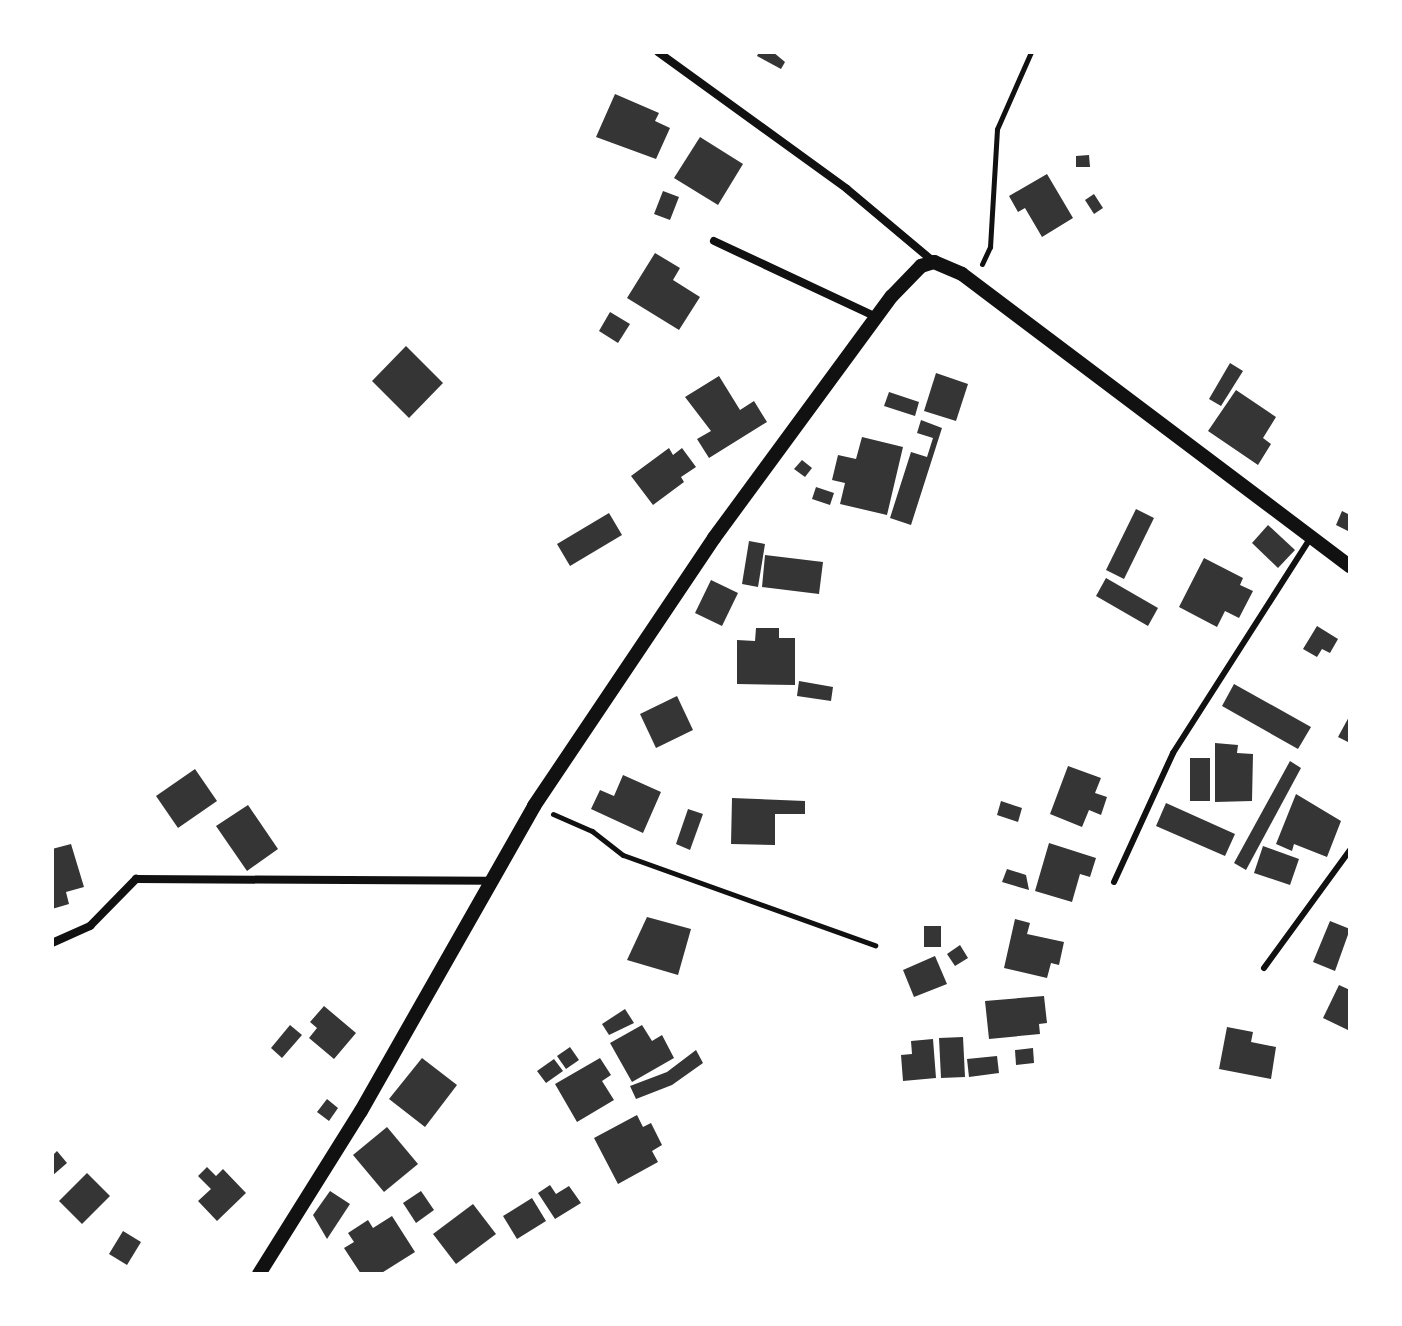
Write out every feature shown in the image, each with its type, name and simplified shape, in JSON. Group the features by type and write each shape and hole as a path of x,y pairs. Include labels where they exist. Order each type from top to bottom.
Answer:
{"street":[{"path":"658,52 847,189 934,262 974,284 1350,566"},
{"path":"714,241 876,317"},
{"path":"259,1274 361,1111 488,881 534,806 714,538 876,317 911,274 934,262"},
{"path":"52,943 90,926 136,879 488,881"}],"lane":[{"path":"1114,882 1173,753 1312,536"},
{"path":"1264,968 1350,850"}],"path":[{"path":"974,284 990,247 997,129 1031,52"},
{"path":"534,806 592,831 623,855 875,945"}],"building":[{"path":"759,52 773,52 785,62 781,69 757,56"},
{"path":"615,94 659,113 655,121 670,128 656,159 596,137"},
{"path":"700,137 743,164 718,205 674,178"},
{"path":"1089,155 1090,167 1076,167 1076,156"},
{"path":"1047,174 1073,218 1042,237 1025,208 1018,212 1009,196"},
{"path":"663,191 679,197 670,220 654,214"},
{"path":"1094,194 1103,208 1094,214 1085,200"},
{"path":"655,253 680,268 673,280 700,297 679,330 627,298"},
{"path":"610,312 630,324 618,343 599,331"},
{"path":"406,346 443,383 409,418 372,381"},
{"path":"1230,363 1243,371 1221,406 1209,399"},
{"path":"936,373 968,384 956,421 924,411"},
{"path":"719,376 740,410 754,401 767,422 709,458 697,439 711,431 685,397"},
{"path":"1236,390 1276,417 1263,438 1271,444 1258,465 1208,431"},
{"path":"889,392 919,402 915,416 884,406"},
{"path":"921,420 942,428 911,525 890,518 911,452 927,457 933,438 917,433"},
{"path":"862,437 903,447 887,515 840,504 845,483 832,480 838,455 856,459"},
{"path":"669,448 673,455 682,448 696,467 681,477 684,482 653,505 631,476"},
{"path":"802,460 812,468 805,477 794,469"},
{"path":"816,487 834,493 830,505 812,499"},
{"path":"1136,509 1154,518 1124,579 1106,570"},
{"path":"1342,511 1350,515 1350,532 1336,525"},
{"path":"609,513 622,535 570,566 557,544"},
{"path":"1268,525 1295,550 1278,568 1252,543"},
{"path":"749,541 765,544 758,587 742,584"},
{"path":"765,555 823,562 819,594 762,587"},
{"path":"1204,558 1243,578 1240,585 1253,591 1239,618 1225,611 1217,627 1179,607"},
{"path":"1106,578 1158,608 1148,626 1096,596"},
{"path":"711,580 738,593 722,626 695,613"},
{"path":"1317,626 1338,639 1330,653 1322,649 1317,657 1303,649"},
{"path":"756,628 779,628 779,638 795,638 795,685 737,684 737,640 755,641"},
{"path":"799,681 833,687 831,701 797,696"},
{"path":"1234,684 1311,727 1298,749 1222,706"},
{"path":"677,696 693,730 656,748 640,714"},
{"path":"1350,715 1350,743 1338,737"},
{"path":"1215,743 1238,745 1237,753 1253,754 1252,801 1215,802"},
{"path":"1190,758 1210,758 1210,801 1190,801"},
{"path":"1290,761 1301,768 1246,870 1234,863"},
{"path":"1068,766 1101,778 1095,793 1107,797 1101,815 1089,810 1082,827 1050,814"},
{"path":"195,769 217,801 178,828 156,796"},
{"path":"623,775 661,792 643,833 591,809 600,790 614,796"},
{"path":"1296,794 1341,821 1327,857 1294,844 1292,851 1276,844"},
{"path":"732,798 805,801 805,814 775,814 775,845 731,844"},
{"path":"1001,801 1022,808 1018,822 997,815"},
{"path":"1166,803 1235,834 1225,856 1156,826"},
{"path":"248,805 278,849 247,871 216,826"},
{"path":"688,809 703,814 690,850 676,844"},
{"path":"1049,843 1096,858 1090,877 1080,874 1072,902 1035,891"},
{"path":"71,844 84,887 66,892 69,904 52,909 52,849"},
{"path":"1263,846 1299,859 1290,885 1254,873"},
{"path":"1007,869 1026,875 1029,890 1002,882"},
{"path":"647,917 691,929 678,975 627,960"},
{"path":"1015,919 1030,923 1027,934 1064,942 1059,965 1051,963 1047,978 1004,968"},
{"path":"1330,921 1350,929 1335,971 1313,962"},
{"path":"924,926 941,926 941,947 924,947"},
{"path":"960,945 968,958 955,966 947,954"},
{"path":"935,956 947,984 914,997 903,970"},
{"path":"1339,985 1350,990 1350,1031 1323,1018"},
{"path":"1044,996 1047,1023 1039,1024 1040,1034 989,1039 985,1001"},
{"path":"324,1006 356,1033 334,1059 309,1038 317,1028 310,1022"},
{"path":"625,1009 634,1023 609,1035 602,1024"},
{"path":"290,1025 302,1035 282,1058 271,1048"},
{"path":"642,1025 652,1041 662,1035 674,1058 632,1082 610,1043"},
{"path":"1227,1027 1253,1032 1251,1042 1276,1047 1271,1079 1219,1069"},
{"path":"963,1037 965,1077 941,1078 939,1038"},
{"path":"933,1039 936,1078 903,1081 901,1055 912,1054 911,1041"},
{"path":"570,1047 579,1060 566,1069 557,1056"},
{"path":"1033,1048 1034,1063 1016,1065 1015,1050"},
{"path":"696,1050 703,1063 672,1085 636,1099 630,1086 667,1072"},
{"path":"997,1056 999,1073 969,1077 967,1059"},
{"path":"422,1058 457,1085 425,1127 389,1099"},
{"path":"600,1058 611,1075 602,1081 614,1100 577,1122 555,1084"},
{"path":"554,1059 563,1071 546,1083 537,1071"},
{"path":"327,1099 338,1108 329,1121 317,1112"},
{"path":"637,1115 643,1127 651,1123 662,1145 652,1151 658,1162 618,1184 594,1138"},
{"path":"387,1127 418,1164 384,1192 353,1155"},
{"path":"57,1151 67,1163 52,1176 52,1156"},
{"path":"207,1167 216,1176 223,1169 246,1193 217,1221 198,1201 211,1189 198,1176"},
{"path":"87,1173 110,1196 82,1224 59,1201"},
{"path":"550,1185 556,1194 569,1186 581,1203 555,1219 538,1193"},
{"path":"330,1191 350,1204 327,1239 313,1215"},
{"path":"421,1191 434,1210 416,1223 403,1203"},
{"path":"532,1198 546,1221 517,1239 503,1216"},
{"path":"473,1204 496,1234 456,1264 433,1234"},
{"path":"392,1216 415,1252 380,1274 361,1274 344,1248 354,1242 348,1233 368,1220 373,1228"},
{"path":"123,1231 141,1242 127,1265 109,1254"}]}
